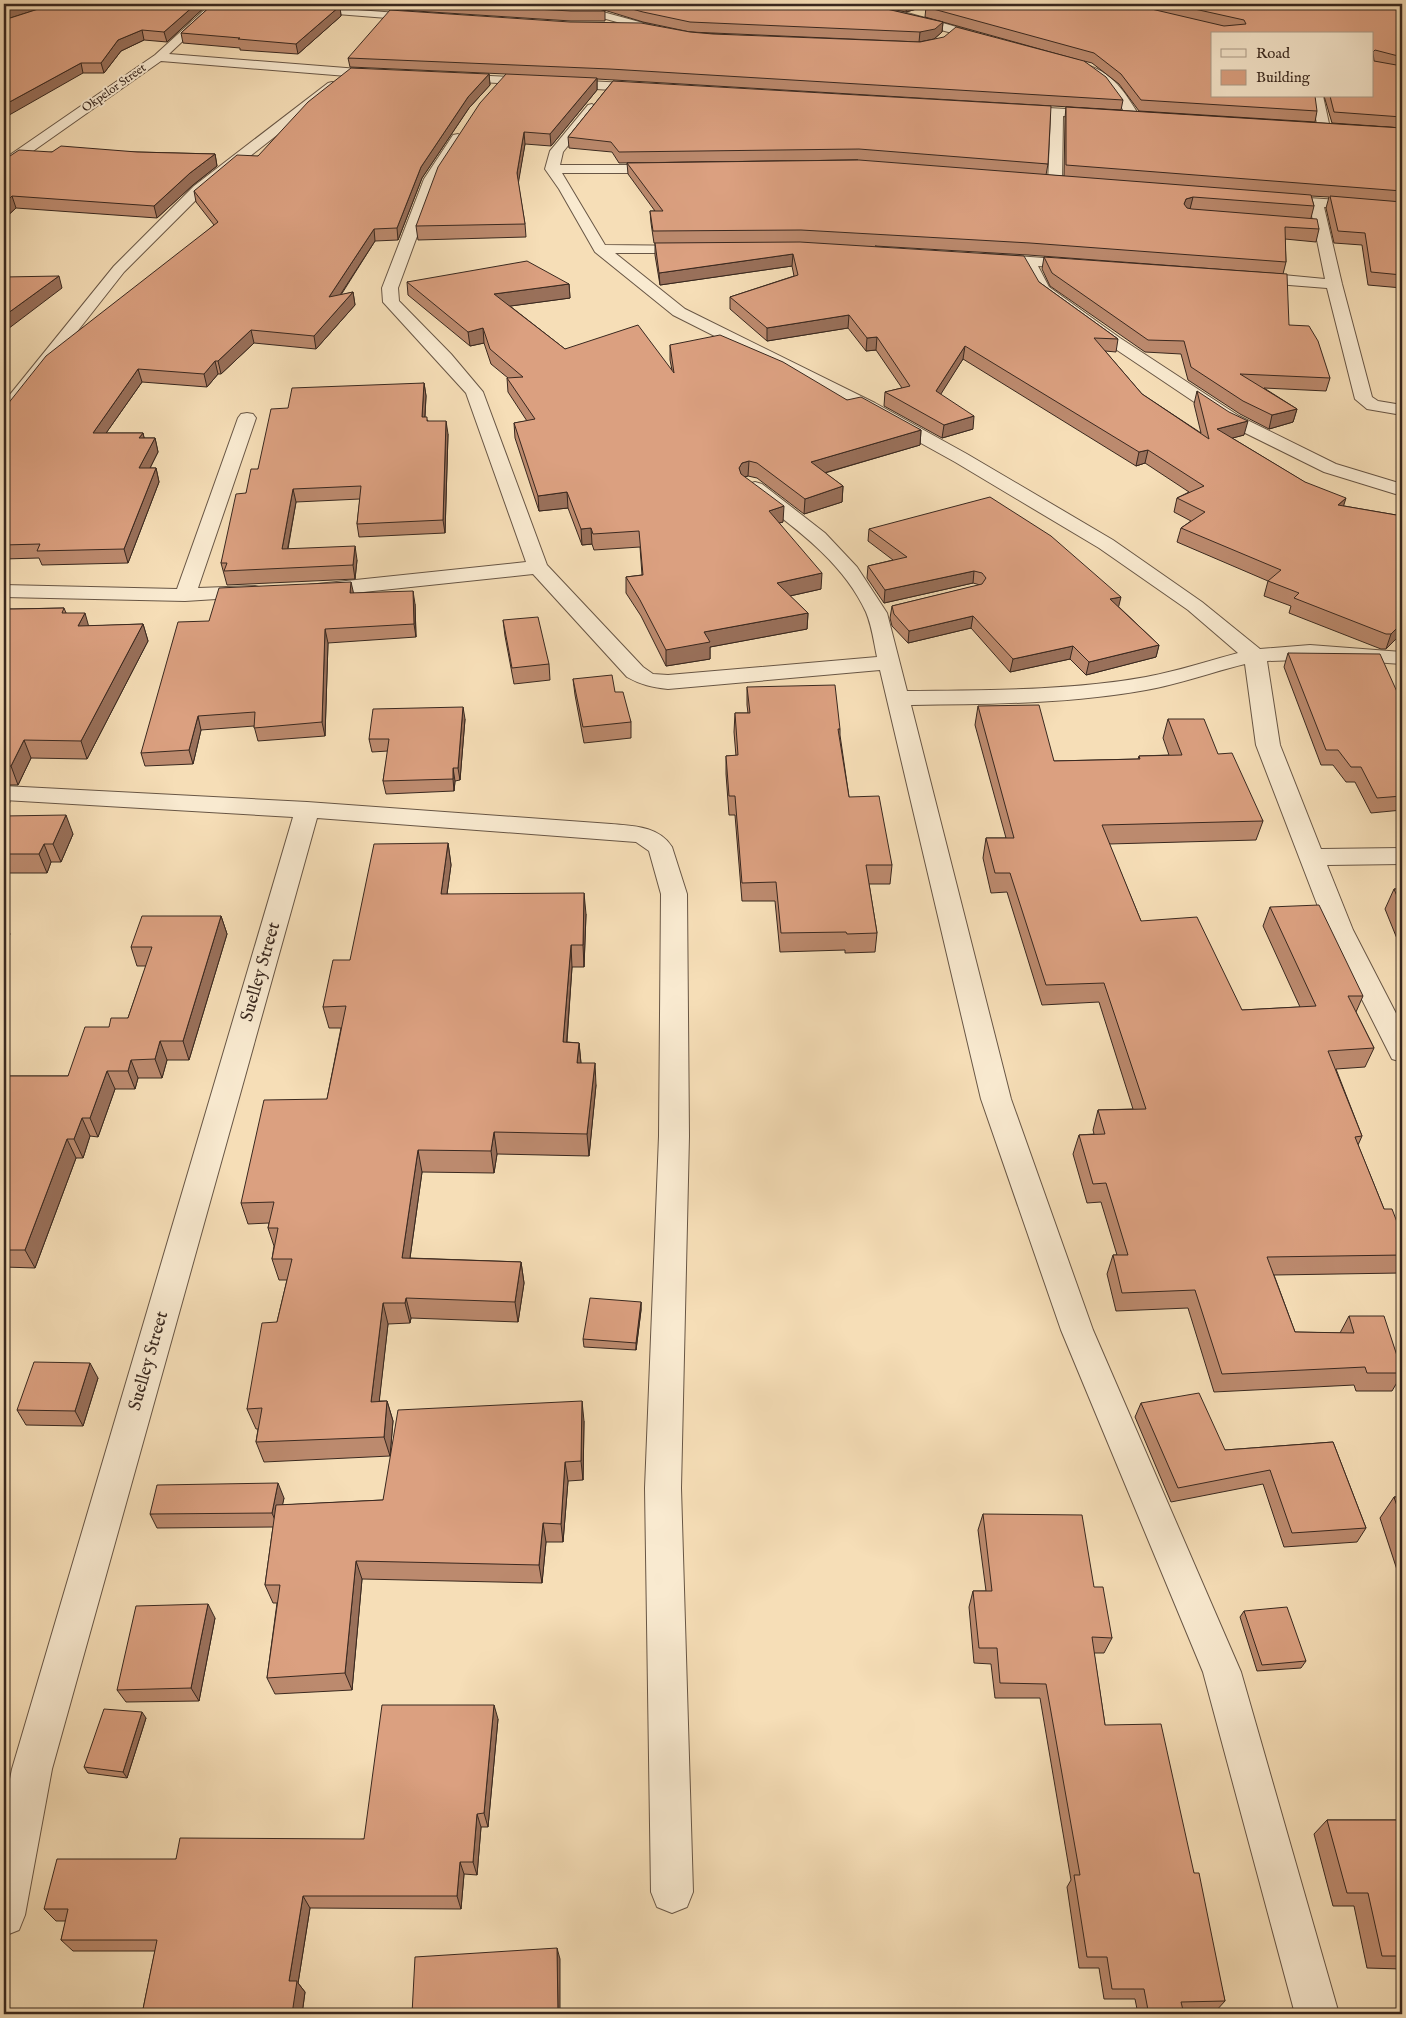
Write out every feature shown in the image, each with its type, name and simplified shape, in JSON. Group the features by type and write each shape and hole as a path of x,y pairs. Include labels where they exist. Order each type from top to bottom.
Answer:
{"street":[{"path":"219,4 231,4"},
{"name":"Okpelor Street","path":"4,165 159,57 219,4"},
{"path":"592,4 599,14 641,27 676,34"},
{"path":"844,4 906,17 949,34 1000,44"},
{"path":"290,8 438,18"},
{"path":"906,17 927,11"},
{"path":"601,26 641,27"},
{"path":"159,57 349,73 397,75"},
{"path":"998,109 1138,117 1109,79 1087,67 1060,60"},
{"path":"4,413 119,269 199,189 349,73"},
{"path":"436,77 660,88"},
{"path":"492,93 503,80"},
{"path":"552,169 557,151 610,85"},
{"path":"1318,98 1324,128"},
{"path":"1055,182 1057,112"},
{"path":"464,129 431,179 390,288 390,302 445,358 474,392 538,567 635,672 648,680 668,682 888,663"},
{"path":"552,169 674,169"},
{"path":"552,169 566,189 600,249 679,312 869,407 961,458 1106,544 1195,606 1255,656 1268,745 1340,930 1402,1052"},
{"path":"1268,199 1402,208"},
{"path":"1316,203 1334,284 1364,399 1372,405 1402,410"},
{"path":"1302,224 1321,225"},
{"path":"600,249 710,249"},
{"path":"970,257 1100,266"},
{"path":"1028,261 1043,290 1114,341 1234,420 1330,468 1402,490"},
{"path":"1236,276 1334,284"},
{"path":"186,595 247,418"},
{"path":"749,484 818,537 886,610 888,663 996,1099 1077,1330 1222,1672 1316,2014"},
{"path":"4,591 186,595 354,586 538,567"},
{"path":"898,698 1034,696 1145,684 1255,656 1294,653 1402,658"},
{"path":"4,793 307,810 610,832 642,835 660,847 674,894 674,1136 663,1488 672,1892"},
{"name":"Suelley Street","path":"4,1915 32,1768 307,810"},
{"path":"1312,857 1402,856"}],"building":[{"path":"4,4 22,4 4,9"},
{"path":"54,4 196,4 164,32 142,30 118,40 101,63 81,63 4,105 4,20"},
{"path":"213,4 340,6 296,44 181,33"},
{"path":"447,4 590,4 605,11 571,11"},
{"path":"614,4 865,4 943,22 935,29 920,32 690,22"},
{"path":"937,4 1130,4 1224,26 1246,24 1244,20 1172,4 1389,4 1402,7 1402,57 1374,51 1374,32 1211,32 1211,98 1315,98 1317,111 1141,100 1121,74 1094,53 926,7"},
{"path":"390,10 570,22 641,23 713,34 920,42 944,37 956,27 1084,61 1106,77 1123,100 610,69 348,58"},
{"path":"1374,61 1402,66 1402,117 1334,112 1330,98 1374,98"},
{"path":"351,68 489,74 468,97 421,167 397,228 374,229 329,297 353,292 314,336 251,330 218,361 215,361 204,374 138,369 93,433 143,433 139,438 155,438 139,468 156,468 124,549 37,551 40,544 4,545 4,405 7,405 46,356 218,222 194,191 237,155 258,156 308,102"},
{"path":"506,74 597,78 550,134 524,132 517,173 525,224 416,226 438,167 480,103"},
{"path":"613,81 1051,106 1048,164 859,149 619,152 611,142 568,137"},
{"path":"1066,107 1402,128 1402,191 1066,165"},
{"path":"61,146 137,152 215,154 190,173 154,206 12,196 4,204 4,159 19,150 52,152"},
{"path":"859,160 1311,195 1314,206 1193,197 1186,199 1184,204 1187,208 1192,209 1317,219 1319,229 1285,227 1286,262 1030,243 801,230 653,231 650,211 663,211 627,163"},
{"path":"1330,196 1402,202 1402,275 1371,272 1365,233 1338,231"},
{"path":"800,242 1024,256 1039,282 1118,339 1094,338 1142,394 1209,439 1197,391 1229,412 1248,421 1217,429 1305,482 1346,498 1338,505 1402,516 1402,623 1391,634 1386,634 1294,598 1299,593 1268,581 1281,570 1181,528 1205,512 1177,498 1204,486 1148,450 1139,452 965,346 936,391 974,416 944,425 885,392 910,386 877,337 867,338 849,315 767,328 730,297 798,275 793,254 659,273 655,243"},
{"path":"1044,257 1287,274 1289,325 1309,326 1318,341 1330,378 1240,374 1297,409 1272,415 1243,401 1191,367 1184,341 1148,340 1052,273"},
{"path":"527,261 569,284 494,294 565,349 638,325 674,373 670,345 720,335 783,362 847,400 861,397 921,430 811,462 843,486 805,499 757,463 749,461 742,463 739,468 741,474 784,506 769,511 822,573 777,583 808,613 704,632 710,642 666,650 626,577 643,575 639,531 593,534 591,528 581,529 567,492 538,496 514,423 535,419 507,378 523,377 490,349 483,328 468,332 407,282"},
{"path":"59,276 4,316 4,277"},
{"path":"424,383 422,417 427,417 427,421 446,421 443,520 357,524 361,486 293,489 282,549 355,546 353,565 224,571 227,563 221,563 236,494 246,493 251,469 258,469 271,409 288,408 292,388"},
{"path":"990,497 1051,536 1121,597 1110,599 1159,645 1089,662 1073,646 1013,659 973,616 909,631 894,614 892,606 982,584 986,578 982,573 974,571 885,590 868,566 907,557 869,529"},
{"path":"351,582 350,593 413,591 414,624 325,629 322,722 254,728 255,712 198,716 189,750 141,753 178,622 209,621 219,588"},
{"path":"64,608 62,613 85,613 78,626 143,624 81,741 24,740 11,766 4,766 4,609"},
{"path":"538,617 549,664 512,668 503,620"},
{"path":"1288,653 1380,654 1398,694 1402,694 1402,796 1377,798 1361,767 1351,767 1338,750 1326,750"},
{"path":"612,675 615,692 623,692 631,722 583,727 573,679"},
{"path":"835,685 840,729 838,729 849,797 879,796 892,865 866,865 877,933 781,933 776,882 742,883 735,796 729,796 726,756 738,755 735,713 750,713 747,687"},
{"path":"1039,705 1054,761 1140,759 1139,756 1182,755 1168,719 1204,719 1218,754 1232,753 1263,821 1102,825 1141,921 1197,917 1242,1010 1316,1006 1270,907 1319,905 1363,996 1348,996 1374,1048 1328,1051 1362,1136 1355,1137 1384,1209 1392,1209 1402,1235 1402,1255 1267,1257 1295,1332 1354,1333 1349,1316 1384,1316 1402,1373 1367,1373 1365,1367 1222,1374 1195,1290 1122,1293 1113,1255 1128,1255 1106,1183 1093,1184 1079,1135 1105,1134 1098,1110 1146,1109 1104,983 1046,985 1010,873 995,873 986,838 1014,838 978,706"},
{"path":"463,707 458,768 453,768 453,779 383,781 389,739 369,739 373,709"},
{"path":"66,815 53,844 44,844 39,854 4,854 4,816"},
{"path":"448,843 441,894 584,893 583,945 571,945 563,1042 579,1043 577,1063 595,1063 587,1134 494,1132 491,1151 418,1150 402,1258 521,1262 515,1302 406,1298 405,1303 383,1303 371,1402 387,1401 384,1437 256,1442 262,1408 247,1409 262,1323 277,1322 292,1259 272,1259 278,1228 268,1228 274,1202 241,1203 264,1100 327,1099 346,1006 323,1007 333,960 350,960 374,844"},
{"path":"1394,889 1402,889 1402,908"},
{"path":"142,916 221,916 183,1041 160,1041 155,1059 131,1060 128,1071 107,1071 90,1118 82,1118 74,1139 67,1139 25,1250 4,1250 4,1076 68,1076 85,1027 109,1027 111,1018 128,1018 152,947 131,947"},
{"path":"590,1298 641,1302 636,1343 583,1339"},
{"path":"34,1362 90,1363 75,1411 17,1410"},
{"path":"1199,1393 1225,1450 1333,1442 1366,1528 1292,1533 1270,1470 1178,1488 1141,1403"},
{"path":"582,1401 581,1461 565,1462 561,1524 543,1523 539,1565 356,1561 345,1673 267,1678 280,1585 265,1585 276,1505 383,1500 398,1410"},
{"path":"278,1483 272,1513 150,1514 157,1485"},
{"path":"1394,1497 1402,1497 1402,1521"},
{"path":"983,1514 1082,1515 1094,1587 1103,1587 1112,1638 1092,1637 1105,1725 1161,1724 1194,1873 1199,1873 1225,2001 1181,2002 1183,2010 1148,2010 1144,1989 1112,1989 1107,1957 1087,1957 1074,1875 1080,1875 1046,1684 1000,1683 997,1648 979,1648 973,1591 992,1591"},
{"path":"208,1604 191,1688 117,1690 136,1606"},
{"path":"1287,1607 1306,1661 1262,1665 1244,1611"},
{"path":"382,1705 494,1705 484,1813 477,1814 473,1862 460,1862 457,1896 303,1896 289,1981 297,1981 292,2014 142,2014 157,1940 61,1940 68,1909 44,1909 57,1859 176,1859 180,1838 364,1839"},
{"path":"104,1709 142,1712 123,1772 84,1767"},
{"path":"1327,1820 1402,1820 1402,1956 1382,1956 1368,1893 1347,1893"},
{"path":"557,1948 558,2014 412,2014 415,1957"}]}
